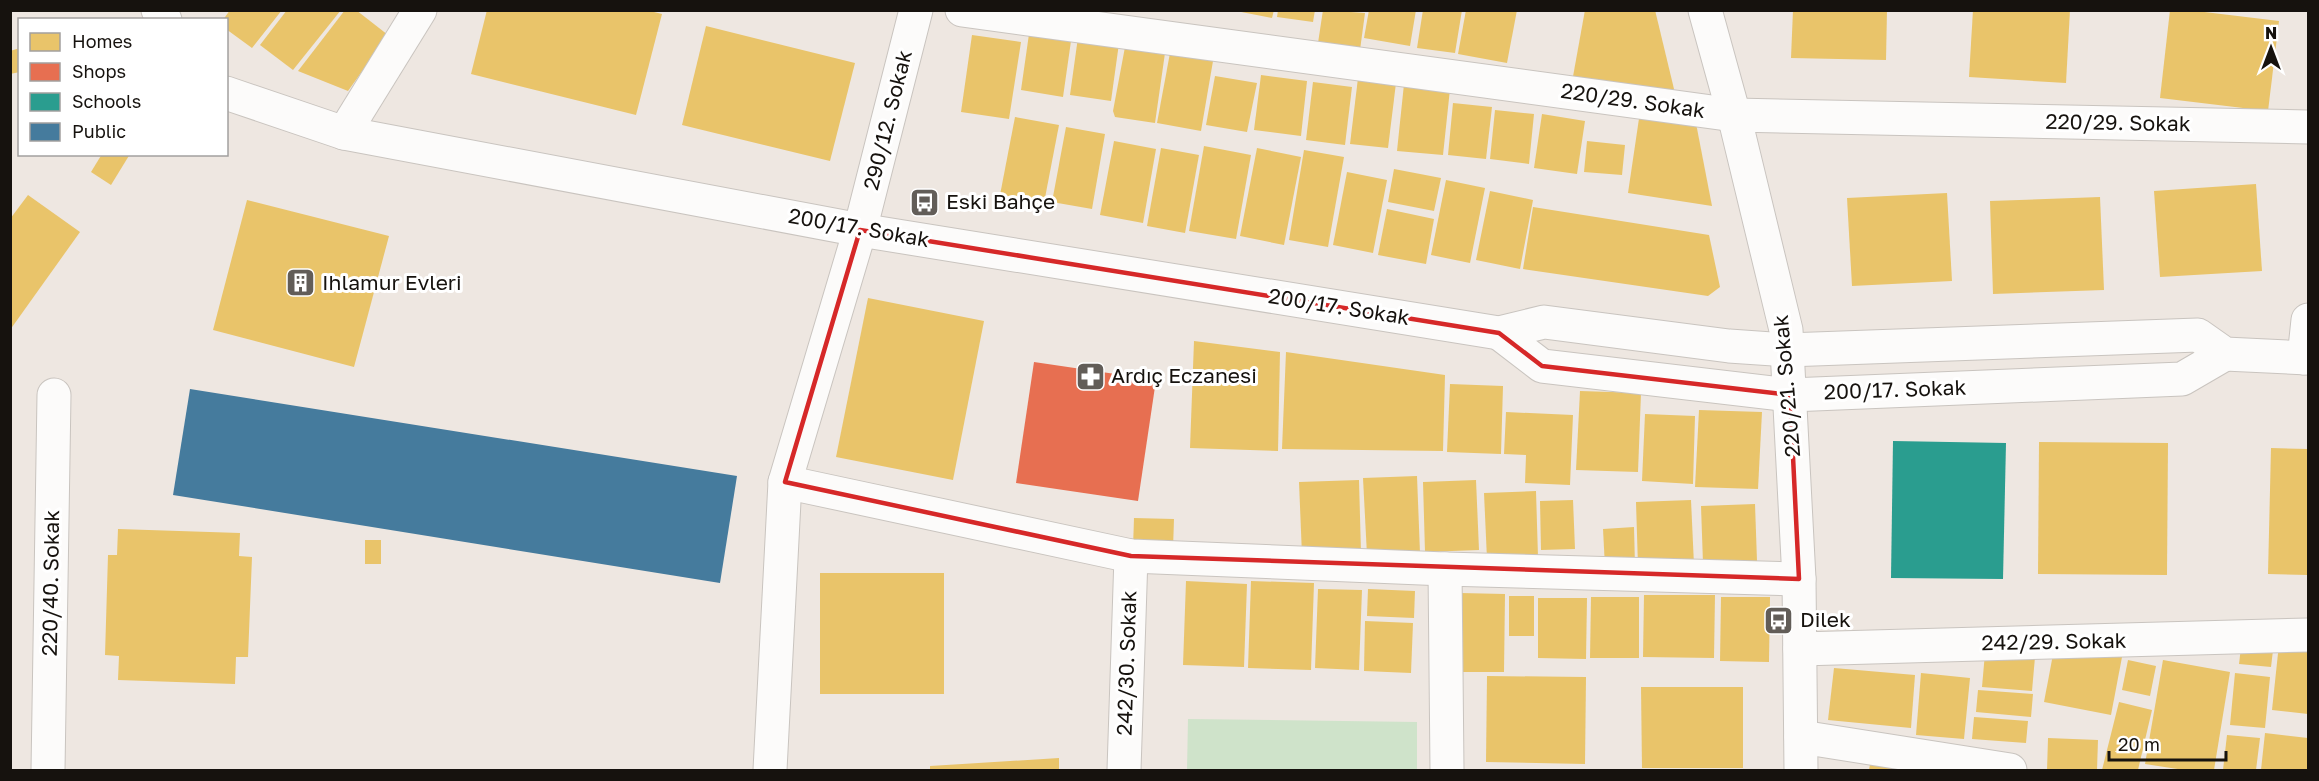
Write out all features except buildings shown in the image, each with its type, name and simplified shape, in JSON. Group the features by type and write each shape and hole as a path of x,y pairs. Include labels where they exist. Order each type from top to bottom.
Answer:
{"street":[{"path":"344,133 420,10"},
{"name":"290/12. Sokak","path":"770,771 785,482 860,230 916,10"},
{"name":"220/29. Sokak","path":"962,10 1734,115 2308,127"},
{"name":"220/21. Sokak","path":"1705,10 1734,115 1786,330 1799,579 1801,771"},
{"name":"200/17. Sokak","path":"228,94 344,133 860,230 1499,333 1544,322 1729,346 1787,350 2198,335 2225,354 2182,379 1790,395 1542,366 1499,333"},
{"path":"2225,354 2306,358 2308,320"},
{"name":"220/40. Sokak","path":"48,771 54,395"},
{"path":"785,482 1131,556 1445,569 1799,579"},
{"name":"242/30. Sokak","path":"1124,771 1131,556"},
{"path":"1445,569 1447,771"},
{"name":"242/29. Sokak","path":"1800,649 2308,635"},
{"path":"1801,737 2010,771"}],"highlighted area":[{"path":"860,230 1499,333 1542,366 1790,395 1799,579 1131,556 785,482"}],"green space":[{"path":"1188,719 1417,722 1417,770 1187,770"}],"place":[{"name":"Eski Bahçe","path":"925,202"},
{"name":"Ihlamur Evleri","path":"301,283"},
{"name":"Ardıç Eczanesi","path":"1090,376"},
{"name":"Dilek","path":"1779,620"}]}
